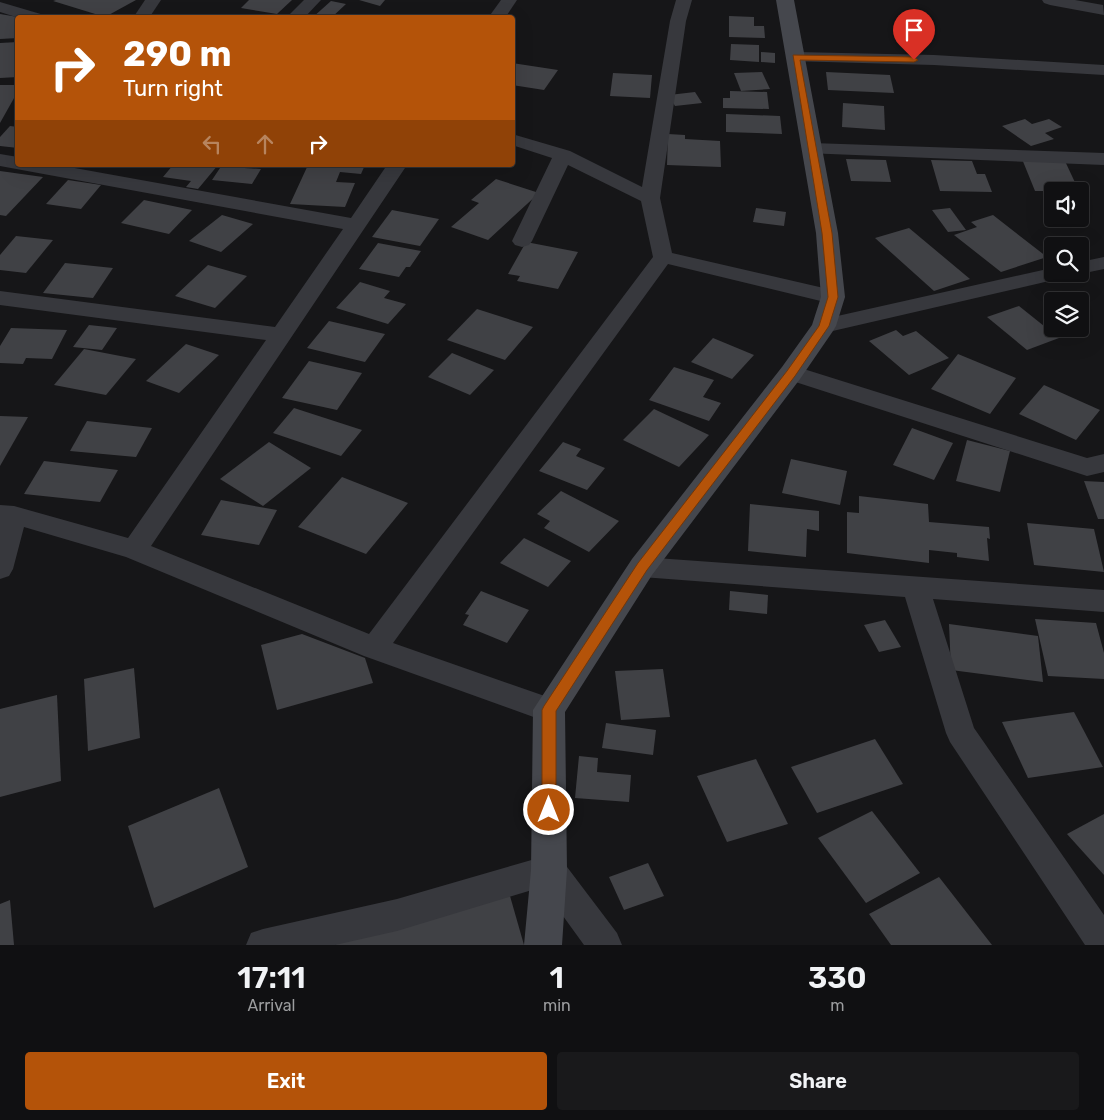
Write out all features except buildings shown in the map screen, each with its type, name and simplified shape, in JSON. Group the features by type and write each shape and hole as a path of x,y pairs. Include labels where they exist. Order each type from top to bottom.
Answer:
{"street":[{"path":"143,15 153,0"},
{"path":"297,15 313,0"},
{"path":"498,15 509,0"},
{"path":"374,648 662,257 650,198 678,21 684,0"},
{"path":"543,945 549,870 549,710 642,567 791,373 824,326 833,297 827,233 785,0"},
{"path":"1050,0 1101,7"},
{"path":"0,7 28,15"},
{"path":"796,57 934,60 1104,70"},
{"path":"515,140 563,155 650,198"},
{"path":"812,149 1104,159"},
{"path":"522,241 563,155"},
{"path":"0,160 15,162"},
{"path":"37,167 356,224"},
{"path":"134,550 396,167"},
{"path":"662,257 833,297"},
{"path":"1089,266 1104,263"},
{"path":"824,326 1044,276"},
{"path":"0,298 281,335"},
{"path":"791,373 1087,467 1104,464"},
{"path":"0,569 7,514 134,550 374,648 549,710"},
{"path":"642,567 1104,601"},
{"path":"916,587 961,733 1104,944"},
{"path":"263,945 396,915 549,870"},
{"path":"549,870 605,945"}],"route":[{"path":"549,810 549,710 642,567 791,373 824,326 833,297 827,233 796,57 914,60"}]}
